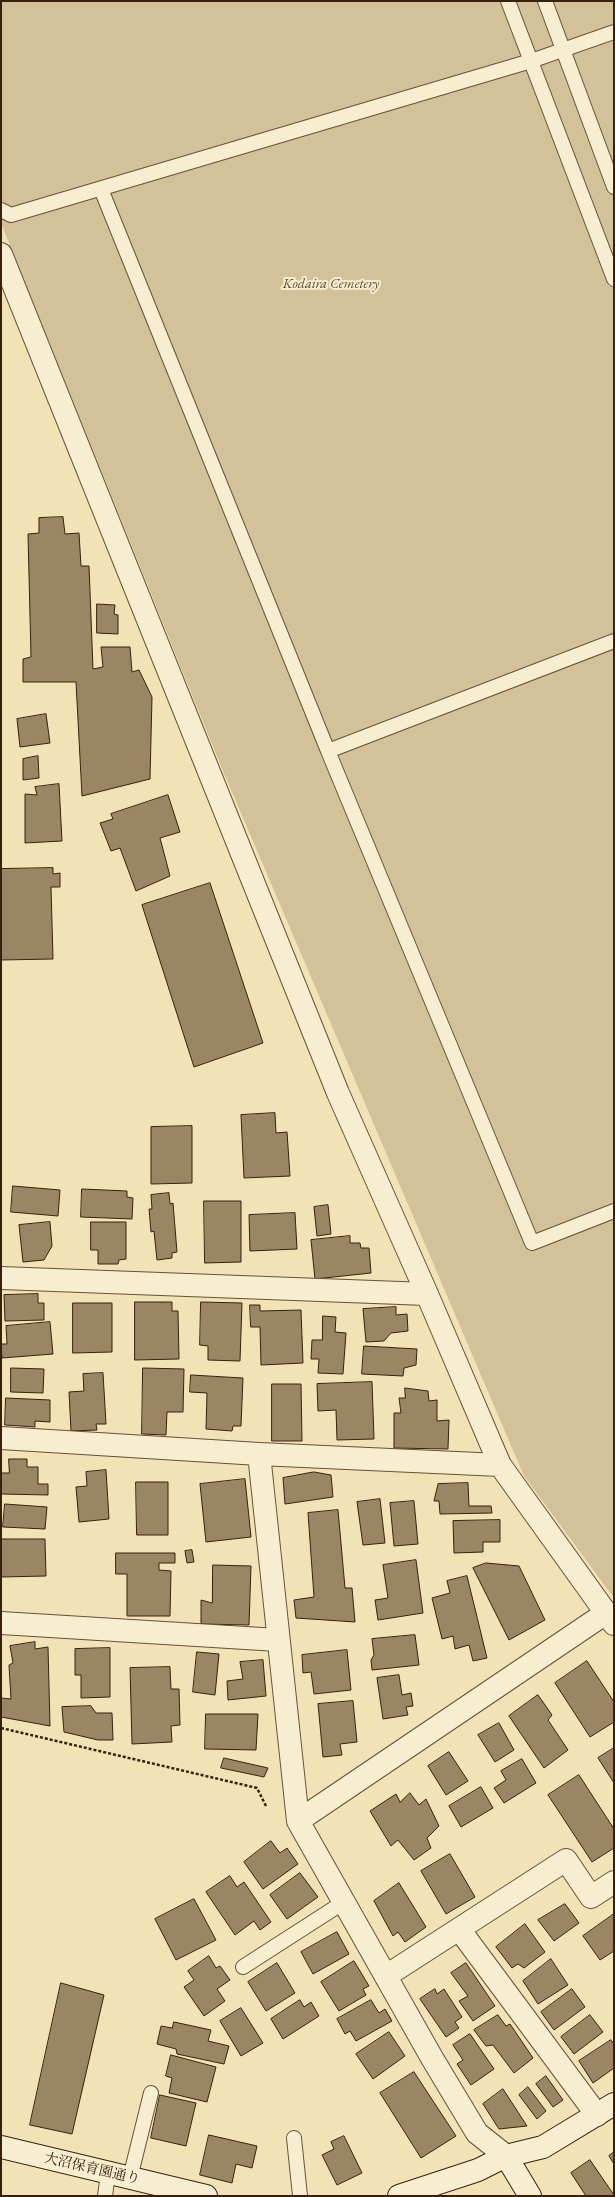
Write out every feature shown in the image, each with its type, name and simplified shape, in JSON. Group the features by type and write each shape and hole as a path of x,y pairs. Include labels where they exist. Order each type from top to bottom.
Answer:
{"street":[{"path":"1,254 338,1093 428,1294 500,1465 610,1618 298,1821"},
{"path":"1,1278 428,1294"},
{"path":"1,1438 259,1454 500,1465"},
{"path":"259,1454 298,1821 432,2058 477,2133 506,2156 530,2196"},
{"path":"1,1623 278,1640"},
{"path":"386,1976 566,1860 592,1897 614,1882"},
{"path":"399,2196 478,2170 506,2156 543,2147 605,2109 459,1928"},
{"name":"大沼保育園通り","path":"1,2147 206,2196"}],"lane":[{"path":"508,1 614,279"},
{"path":"546,1 614,187"},
{"path":"1,210 11,215 101,189 531,61 614,32"},
{"path":"101,189 328,751 532,1243 614,1211"},
{"path":"328,751 614,641"},
{"path":"243,1968 344,1902"},
{"path":"130,2178 151,2093"},
{"path":"294,2138 300,2196"},
{"path":"106,2196 108,2173"}],"path":[{"path":"1,1728 256,1788 275,1823 298,1821"}],"green space":[{"name":"Kodaira Cemetery","path":"1,1 614,1 614,1598 524,1476 220,764 1,223"}],"building":[{"path":"63,517 65,534 79,533 81,566 89,566 93,669 103,667 101,647 130,647 132,672 139,670 152,697 150,779 82,796 76,682 23,682 23,659 31,657 28,534 39,533 39,518"},
{"path":"97,604 115,605 114,614 118,615 118,634 97,633"},
{"path":"46,714 50,743 20,747 17,719"},
{"path":"38,756 39,778 23,780 23,759"},
{"path":"59,784 62,841 25,843 25,794 37,795 35,787"},
{"path":"168,795 180,832 160,838 170,876 136,891 120,848 111,851 100,823 113,819 111,814"},
{"path":"53,868 53,874 60,873 60,887 51,887 53,959 1,960 1,869"},
{"path":"210,883 263,1043 194,1067 142,905"},
{"path":"275,1113 276,1133 287,1132 290,1176 244,1178 241,1115"},
{"path":"192,1126 192,1183 151,1184 151,1127"},
{"path":"13,1186 60,1190 58,1216 11,1212"},
{"path":"82,1189 127,1191 127,1197 133,1198 132,1219 81,1217"},
{"path":"169,1193 170,1204 173,1203 177,1252 172,1253 172,1258 157,1260 154,1231 151,1232 149,1209 152,1209 151,1195"},
{"path":"204,1201 241,1201 241,1262 205,1263"},
{"path":"328,1205 331,1234 317,1236 314,1207"},
{"path":"295,1213 297,1249 250,1251 249,1215"},
{"path":"50,1222 52,1246 44,1260 23,1262 19,1225"},
{"path":"91,1222 126,1222 126,1259 119,1260 118,1264 98,1264 98,1250 91,1250"},
{"path":"350,1236 350,1243 360,1243 361,1248 369,1248 371,1273 315,1279 311,1240"},
{"path":"38,1294 38,1303 44,1303 44,1320 5,1321 4,1295"},
{"path":"135,1302 172,1302 172,1311 178,1311 179,1359 135,1360"},
{"path":"201,1302 242,1303 240,1361 208,1360 208,1346 200,1345"},
{"path":"73,1303 112,1303 112,1352 73,1353"},
{"path":"250,1305 260,1305 260,1311 301,1310 303,1363 261,1365 260,1327 251,1327"},
{"path":"396,1307 396,1315 407,1314 408,1331 391,1333 384,1341 366,1342 363,1309"},
{"path":"323,1316 336,1317 335,1332 346,1333 343,1374 318,1373 319,1359 311,1359 312,1340 322,1340"},
{"path":"50,1322 53,1354 2,1358 1,1344 7,1344 6,1326"},
{"path":"364,1346 417,1349 416,1365 404,1368 403,1376 362,1374"},
{"path":"11,1368 44,1369 43,1393 11,1392"},
{"path":"143,1368 184,1369 183,1412 167,1412 166,1435 142,1434"},
{"path":"103,1373 106,1424 96,1424 97,1430 71,1431 69,1392 84,1391 83,1374"},
{"path":"191,1375 243,1378 241,1426 233,1426 232,1431 206,1429 207,1393 190,1392"},
{"path":"372,1382 374,1439 337,1440 336,1410 318,1411 317,1384"},
{"path":"272,1384 301,1384 302,1441 272,1441"},
{"path":"405,1388 428,1391 429,1401 437,1400 437,1421 449,1420 448,1449 394,1448 394,1413 401,1413 399,1398 405,1398"},
{"path":"6,1398 50,1400 50,1422 35,1421 35,1427 5,1425"},
{"path":"9,1459 27,1459 27,1467 38,1467 38,1484 48,1484 48,1495 1,1494 1,1473 9,1473"},
{"path":"106,1470 109,1519 79,1522 76,1487 87,1486 86,1472"},
{"path":"314,1472 331,1475 333,1497 285,1504 283,1478"},
{"path":"245,1479 251,1537 206,1542 200,1484"},
{"path":"136,1482 168,1482 168,1535 137,1535"},
{"path":"468,1483 469,1506 491,1506 492,1513 440,1514 439,1501 434,1501 438,1484"},
{"path":"380,1499 385,1543 363,1545 357,1502"},
{"path":"414,1501 418,1544 394,1546 390,1503"},
{"path":"5,1504 47,1507 45,1529 3,1527"},
{"path":"338,1510 345,1588 352,1588 355,1622 296,1618 294,1600 314,1597 308,1513"},
{"path":"500,1520 500,1542 483,1542 483,1552 454,1553 453,1521"},
{"path":"1,1539 45,1539 46,1576 1,1577"},
{"path":"192,1550 194,1562 187,1563 185,1551"},
{"path":"116,1553 175,1553 175,1563 159,1563 159,1570 171,1571 170,1616 127,1616 127,1574 116,1574"},
{"path":"416,1560 423,1613 378,1620 375,1600 388,1598 383,1565"},
{"path":"486,1563 519,1566 545,1620 509,1640 473,1568"},
{"path":"213,1565 251,1566 249,1625 201,1624 201,1600 212,1603"},
{"path":"467,1576 487,1658 473,1661 469,1645 455,1649 453,1636 442,1639 432,1598 450,1593 447,1581"},
{"path":"415,1635 419,1665 372,1670 371,1660 374,1655 372,1639"},
{"path":"35,1642 35,1649 48,1647 50,1726 1,1717 1,1698 11,1699 9,1665 13,1663 10,1646"},
{"path":"110,1648 110,1697 81,1698 81,1675 75,1675 75,1649"},
{"path":"347,1650 351,1690 314,1694 311,1672 303,1673 302,1655"},
{"path":"197,1652 219,1654 215,1695 193,1692"},
{"path":"263,1660 266,1696 228,1700 227,1681 243,1679 240,1662"},
{"path":"587,1661 614,1702 614,1722 590,1737 555,1683"},
{"path":"170,1667 171,1689 179,1689 180,1725 171,1726 172,1742 132,1744 130,1668"},
{"path":"399,1675 402,1695 411,1693 413,1706 406,1707 408,1715 383,1719 377,1678"},
{"path":"538,1695 552,1715 548,1720 568,1750 544,1768 509,1716"},
{"path":"353,1701 357,1742 340,1744 342,1755 323,1757 318,1704"},
{"path":"91,1706 96,1713 112,1713 113,1740 98,1740 64,1732 62,1707"},
{"path":"206,1714 258,1714 256,1750 205,1749"},
{"path":"499,1723 514,1750 495,1762 478,1735"},
{"path":"614,1748 614,1783 598,1758"},
{"path":"449,1752 468,1781 446,1795 428,1766"},
{"path":"224,1758 268,1768 264,1777 221,1768"},
{"path":"522,1759 536,1783 504,1803 494,1788 506,1780 501,1771"},
{"path":"579,1775 614,1829 614,1848 592,1862 548,1795"},
{"path":"481,1787 493,1808 461,1827 449,1806"},
{"path":"410,1793 419,1805 426,1799 439,1826 427,1838 431,1848 414,1860 398,1840 391,1846 370,1811 396,1794 400,1802"},
{"path":"271,1841 280,1853 287,1848 298,1864 263,1889 244,1862"},
{"path":"450,1854 475,1897 446,1914 421,1871"},
{"path":"300,1873 318,1897 287,1919 270,1895"},
{"path":"230,1876 237,1887 244,1882 271,1922 260,1930 254,1921 235,1935 206,1892"},
{"path":"399,1883 426,1927 405,1942 398,1932 393,1936 374,1901"},
{"path":"194,1899 216,1940 176,1960 155,1919"},
{"path":"565,1904 579,1923 554,1941 538,1920"},
{"path":"614,1914 614,1951 600,1960 583,1936"},
{"path":"525,1924 545,1952 524,1968 518,1964 512,1968 496,1947"},
{"path":"337,1932 349,1954 313,1974 301,1952"},
{"path":"209,1956 216,1968 220,1966 230,1980 217,1989 225,2001 204,2016 184,1987 194,1980 188,1971"},
{"path":"551,1959 568,1985 538,2004 523,1981"},
{"path":"354,1961 369,1986 363,1989 366,1995 339,2011 321,1982"},
{"path":"277,1963 295,1993 266,2011 248,1982"},
{"path":"466,1963 495,2006 473,2021 459,2001 468,1996 451,1973"},
{"path":"61,1983 104,1995 72,2134 30,2125"},
{"path":"435,1989 437,1994 444,1989 462,2017 455,2022 459,2028 446,2037 420,1999"},
{"path":"572,1989 585,2007 554,2030 541,2012"},
{"path":"300,2000 304,2007 311,2002 319,2016 283,2039 271,2019"},
{"path":"371,2000 379,2013 385,2009 392,2021 356,2041 350,2031 345,2034 337,2019"},
{"path":"241,2008 263,2043 241,2056 220,2021"},
{"path":"498,2015 506,2026 510,2024 533,2058 514,2073 493,2045 486,2046 474,2030"},
{"path":"590,2015 603,2032 574,2054 561,2037"},
{"path":"174,2022 211,2030 208,2041 229,2046 224,2064 177,2054 176,2049 157,2044 161,2026 172,2028"},
{"path":"389,2032 405,2056 373,2079 356,2054"},
{"path":"470,2034 494,2069 471,2085 457,2064 463,2060 453,2045"},
{"path":"611,2040 614,2044 614,2068 593,2083 579,2061"},
{"path":"171,2055 216,2067 207,2102 169,2093 172,2078 166,2076"},
{"path":"414,2072 456,2136 421,2158 380,2093"},
{"path":"546,2076 563,2100 553,2107 536,2084"},
{"path":"528,2087 546,2111 537,2119 519,2095"},
{"path":"503,2089 527,2126 499,2129 483,2104"},
{"path":"160,2095 196,2103 186,2146 151,2138"},
{"path":"209,2135 257,2146 252,2168 236,2164 232,2183 200,2175"},
{"path":"344,2136 362,2173 337,2185 322,2155 334,2149 331,2142"},
{"path":"614,2152 614,2164 609,2156"},
{"path":"590,2160 614,2196 586,2196 571,2173"}]}
